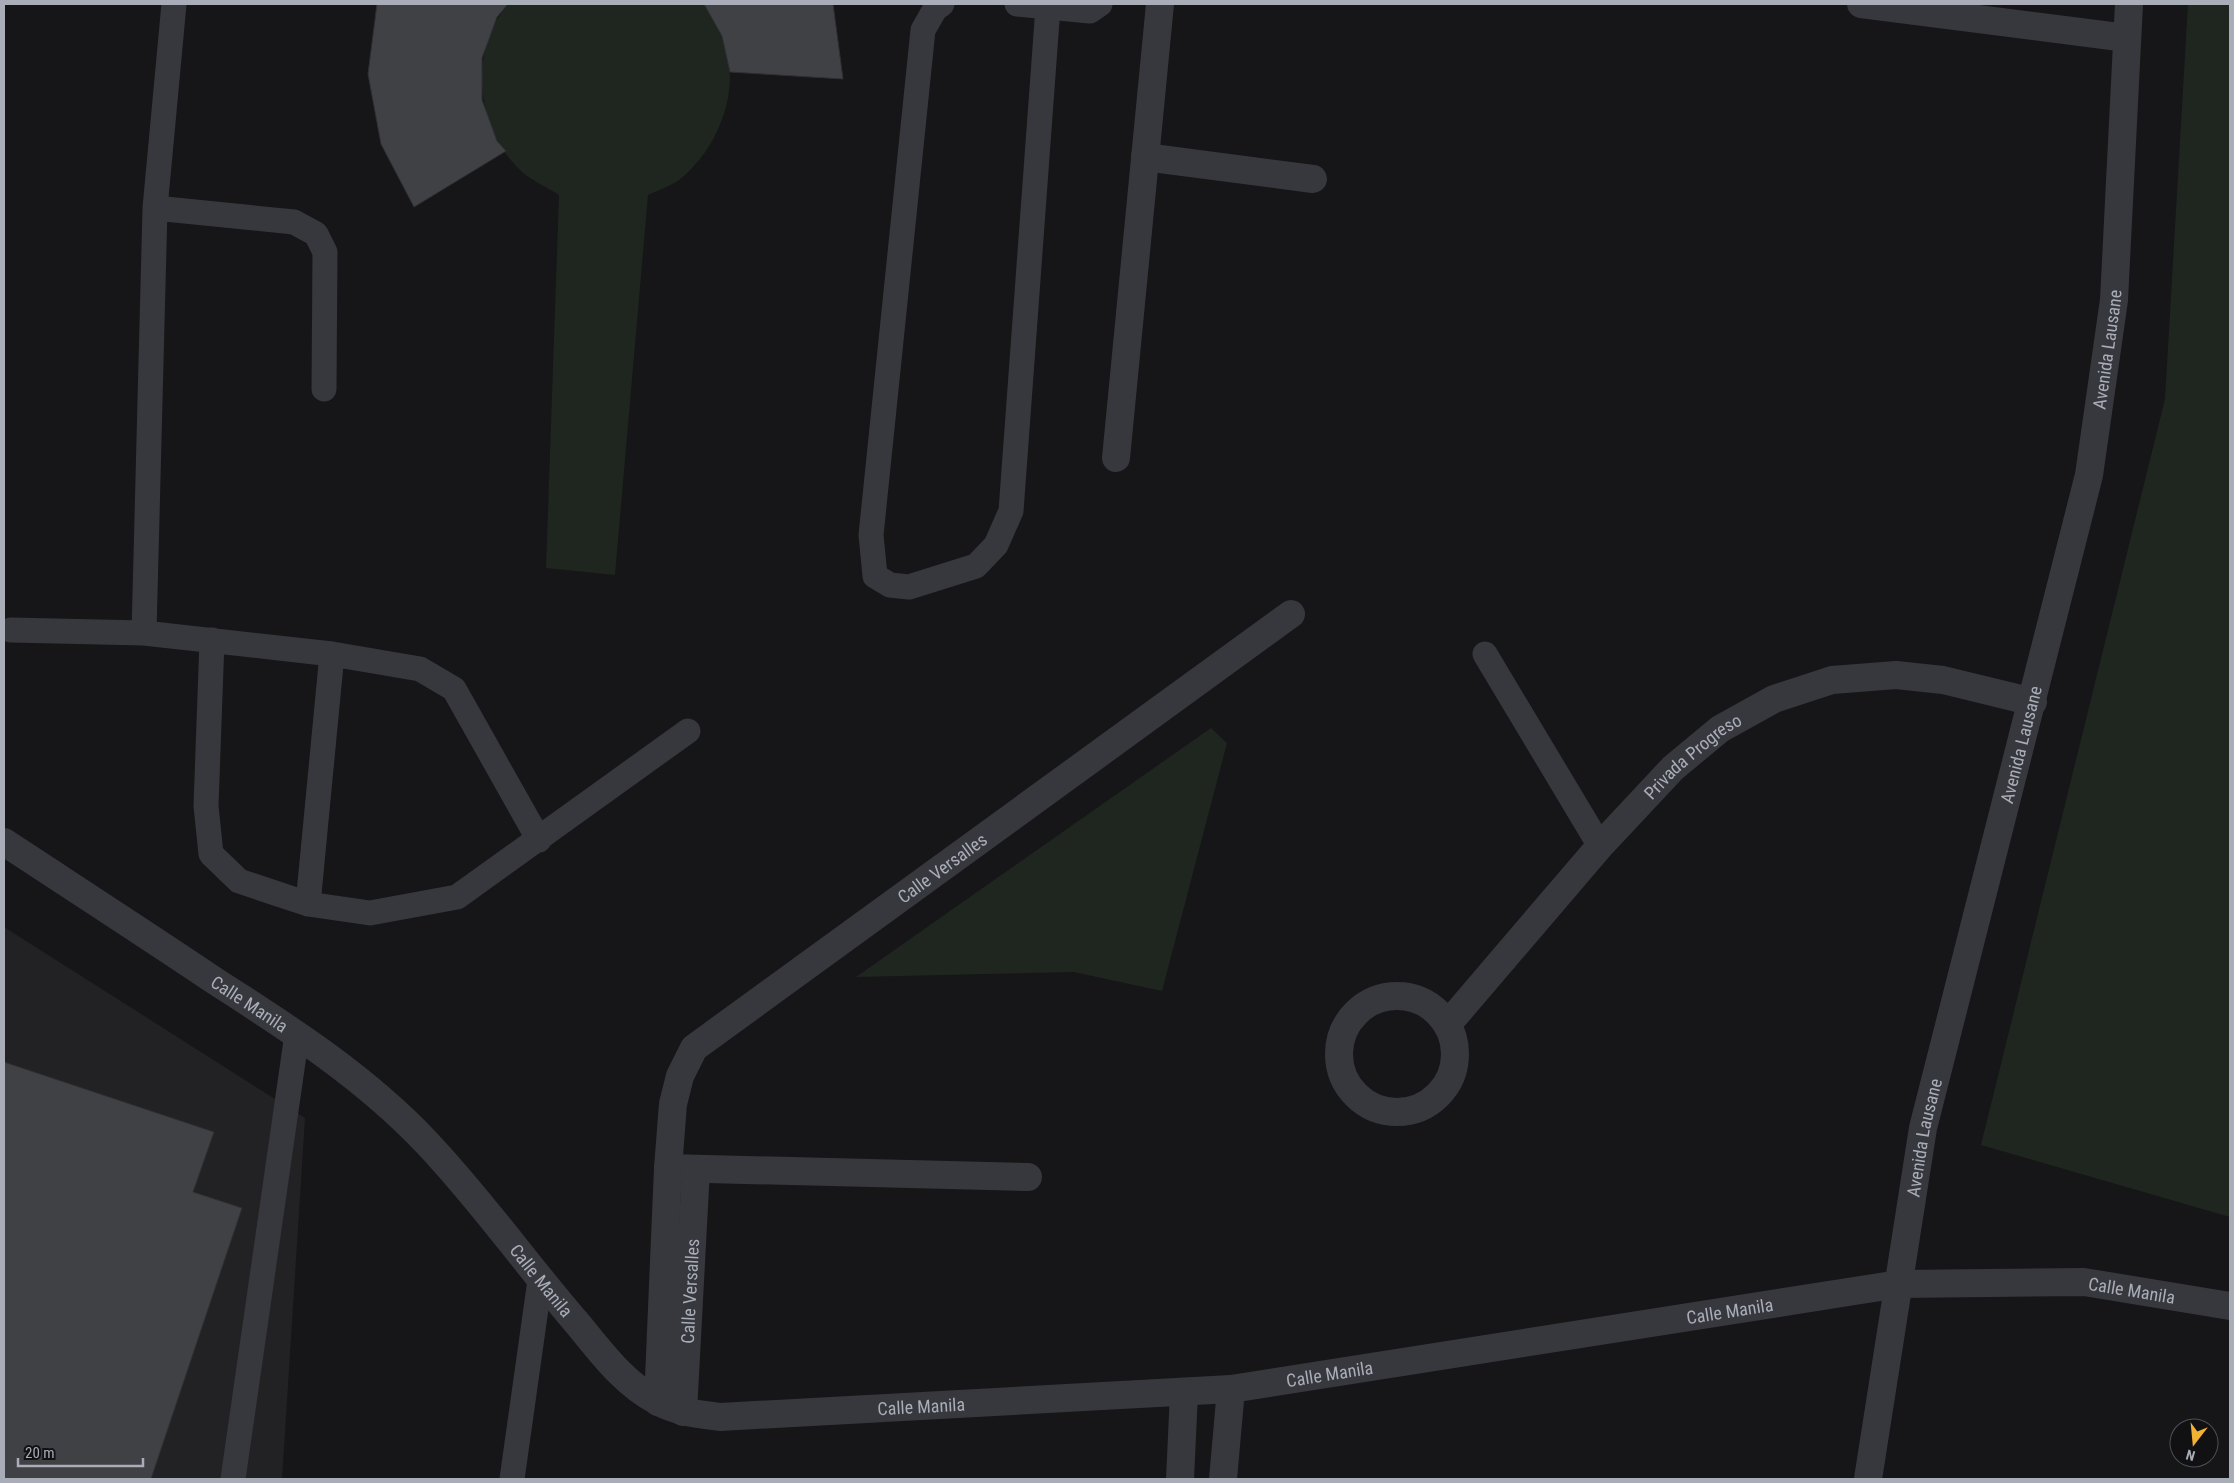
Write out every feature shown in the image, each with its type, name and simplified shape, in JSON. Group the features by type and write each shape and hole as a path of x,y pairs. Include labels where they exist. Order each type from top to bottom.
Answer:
{"street":[{"path":"1116,458 1160,4"},
{"path":"1861,4 2127,38"},
{"name":"Avenida Lausane","path":"1868,1479 1923,1128 2090,475 2114,300 2129,4"},
{"path":"1145,157 1313,179"},
{"name":"Calle Versalles","path":"658,1402 670,1128 675,1094 680,1076 694,1048 1291,614"},
{"name":"Privada Progreso","path":"1448,1025 1600,846 1673,768 1720,729 1774,699 1832,680 1896,676 1943,680 2033,702"},
{"name":"Calle Manila","path":"4,842 297,1034 349,1074 426,1142 488,1211 540,1280 613,1367 631,1384 658,1402 682,1412 720,1417 1231,1389 1899,1284 2084,1282 2230,1306"},
{"path":"1385,996 1410,997 1429,1005 1448,1025 1455,1044 1454,1066 1446,1085 1427,1104 1408,1111 1387,1112 1357,1097 1345,1080 1338,1061 1340,1037 1349,1019 1366,1004 1385,996"},
{"path":"668,1168 1028,1177"},
{"name":"Calle Versalles","path":"682,1412 696,1170"},
{"path":"1223,1479 1231,1389"},
{"path":"1180,1479 1184,1393"}],"lane":[{"path":"144,633 155,208 174,4"},
{"path":"942,4 935,9 923,30 871,535 875,576 890,585 908,587 976,566 996,545 1011,510 1048,7"},
{"path":"1018,4 1090,11 1100,4"},
{"path":"155,208 294,222 316,234 325,252 324,389"},
{"path":"12,630 144,633 332,654 420,669 454,689 539,840"},
{"path":"212,640 206,806 211,854 239,881 308,904 370,913 457,897 539,840 688,730"},
{"path":"308,904 332,654"},
{"path":"1485,654 1600,846"},
{"path":"233,1479 297,1034"},
{"path":"512,1479 540,1280"}],"shaded area":[{"path":"508,4 704,4 721,34 727,53 730,73 729,94 724,114 706,151 694,167 679,180 648,195 615,575 546,568 559,195 523,173 507,155 495,135 487,114 482,68 486,45 495,24"},
{"path":"2188,4 2230,4 2230,1217 1981,1145 2165,399"},
{"path":"1211,728 1227,743 1162,991 1074,972 856,977"},
{"path":"4,927 305,1118 282,1479 4,1479"}],"building":[{"path":"377,4 508,4 497,17 482,58 482,100 497,141 506,151 414,207 381,144 368,74"},
{"path":"704,4 833,4 843,79 730,72 722,36"},
{"path":"4,1062 214,1132 193,1192 242,1208 151,1479 4,1479"}]}
